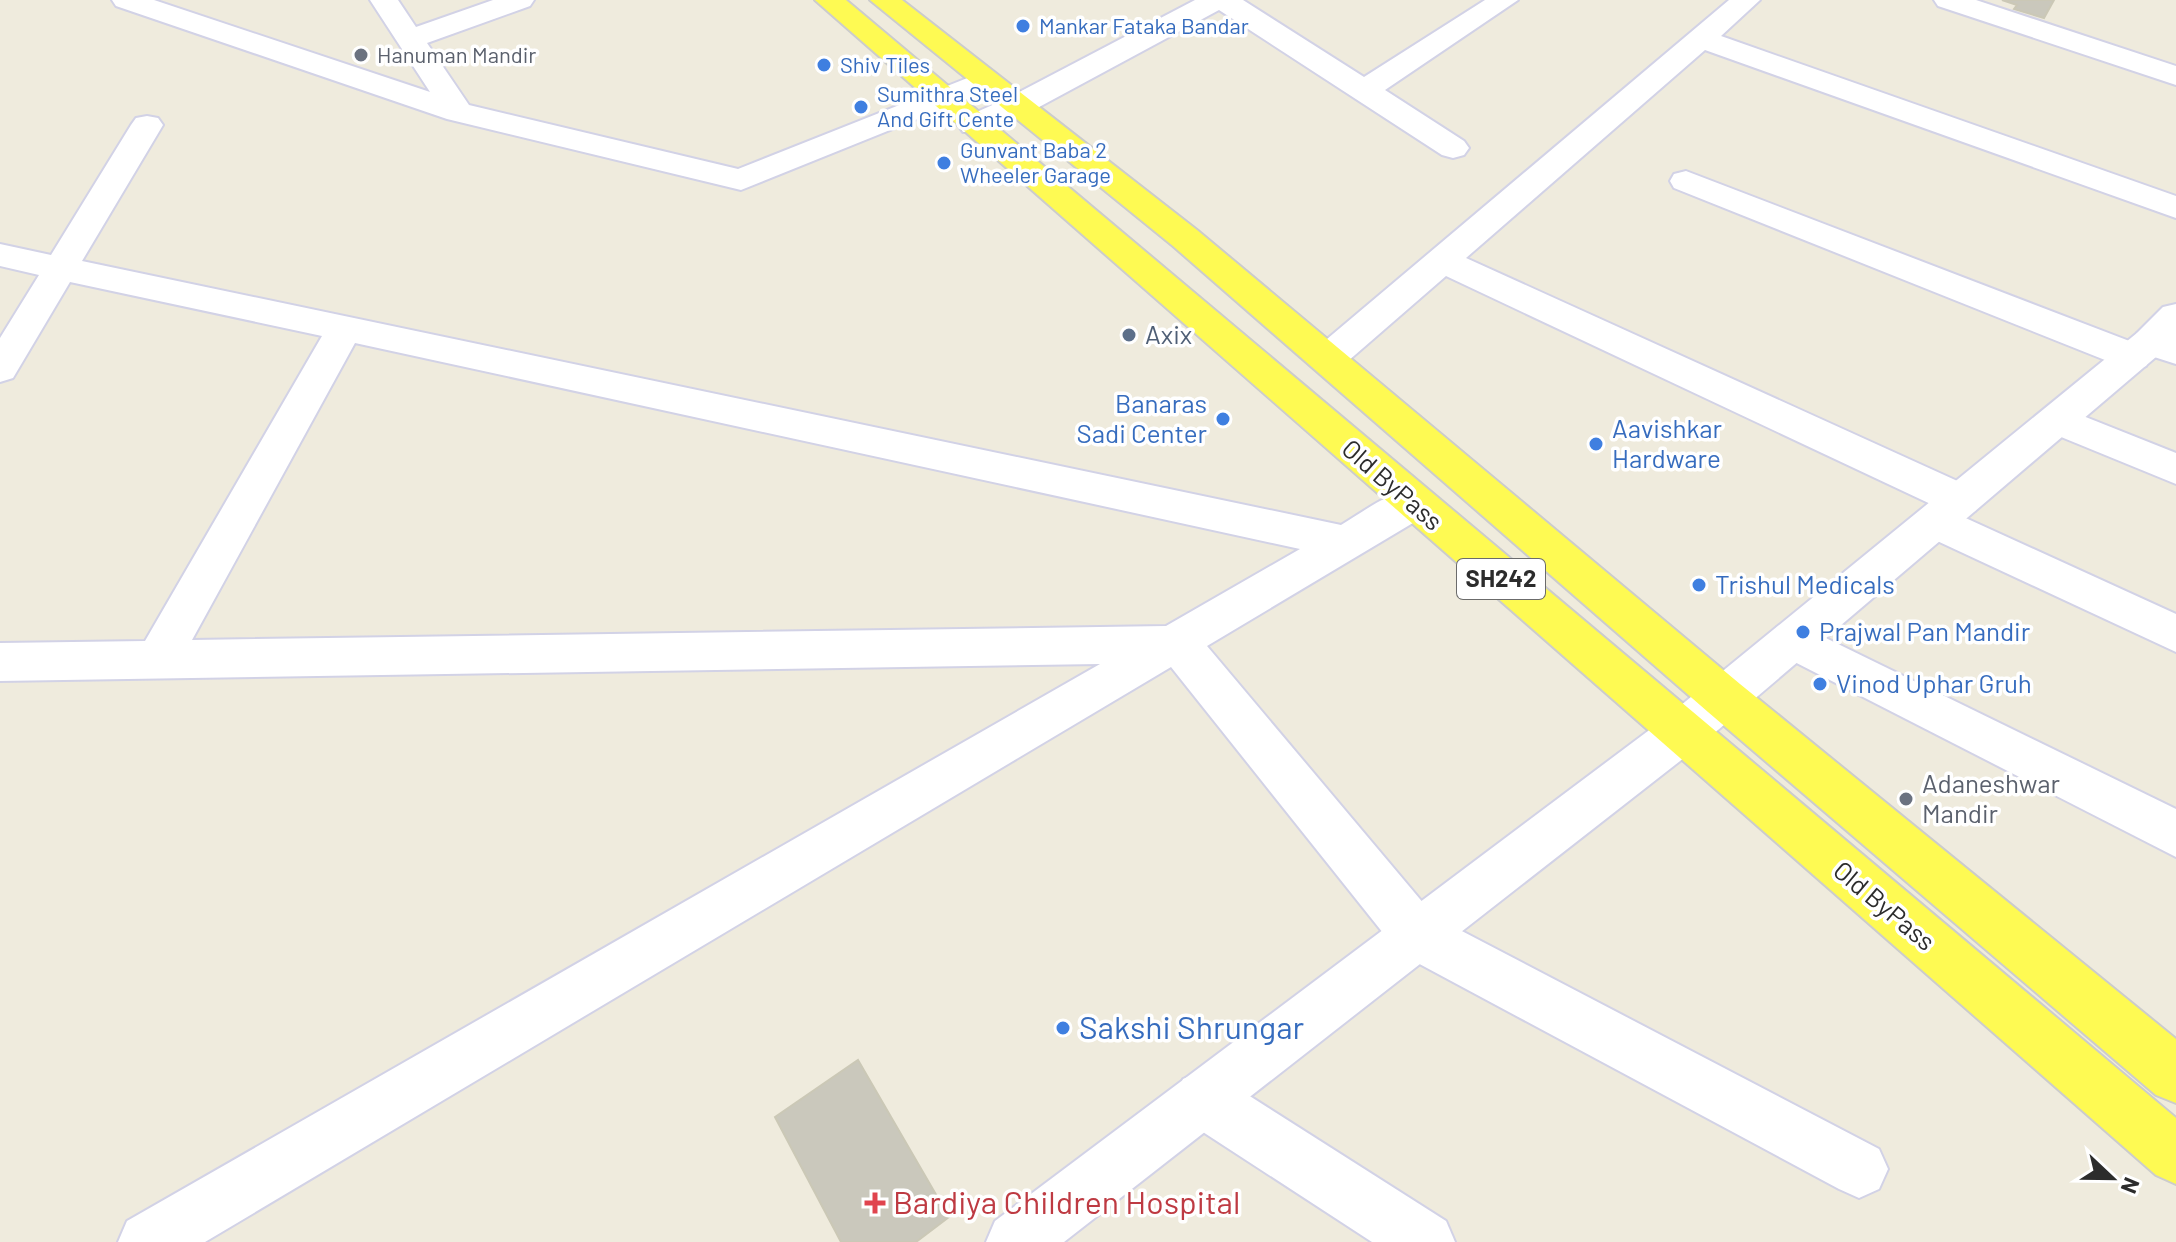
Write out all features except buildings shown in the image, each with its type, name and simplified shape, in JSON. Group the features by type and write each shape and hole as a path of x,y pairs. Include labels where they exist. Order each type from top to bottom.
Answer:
{"main road":[{"name":"Old ByPass","path":"829,0 2176,1155"},
{"name":"Old ByPass","path":"884,0 1185,238 1724,698 2176,1075"}],"street":[{"path":"126,0 458,112 741,180 942,97 1002,94 1216,0"},
{"path":"384,0 458,112"},
{"path":"410,39 520,0"},
{"path":"1224,0 1453,148"},
{"path":"1365,90 1504,0"},
{"path":"1327,359 1746,0"},
{"path":"1948,0 2176,76"},
{"path":"1701,39 2176,208"},
{"path":"974,125 1002,94"},
{"path":"0,369 147,125"},
{"path":"1686,181 2159,341"},
{"path":"0,255 1348,543"},
{"path":"1442,261 1948,511 2176,634"},
{"path":"158,659 346,327"},
{"path":"1016,1242 1681,733 2058,420 2159,341"},
{"path":"2058,420 2176,469"},
{"path":"148,1242 1178,644 1414,503"},
{"path":"1793,640 2176,834"},
{"path":"0,662 1178,644"},
{"path":"1178,644 1417,935 1859,1169"},
{"path":"1203,1099 1425,1242"}],"place":[{"name":"Mankar Fataka Bandar","path":"1023,26"},
{"name":"Hanuman Mandir","path":"361,55"},
{"name":"Shiv Tiles","path":"824,65"},
{"name":"Sumithra Steel And Gift Cente","path":"861,107"},
{"name":"Gunvant Baba 2 Wheeler Garage","path":"944,163"},
{"name":"Axix","path":"1129,335"},
{"name":"Banaras Sadi Center","path":"1223,419"},
{"name":"Aavishkar Hardware","path":"1596,444"},
{"name":"Trishul Medicals","path":"1699,585"},
{"name":"Prajwal Pan Mandir","path":"1803,632"},
{"name":"Vinod Uphar Gruh","path":"1820,684"},
{"name":"Adaneshwar Mandir","path":"1906,799"},
{"name":"Sakshi Shrungar","path":"1063,1028"},
{"name":"Bardiya Children Hospital","path":"875,1203"}]}
